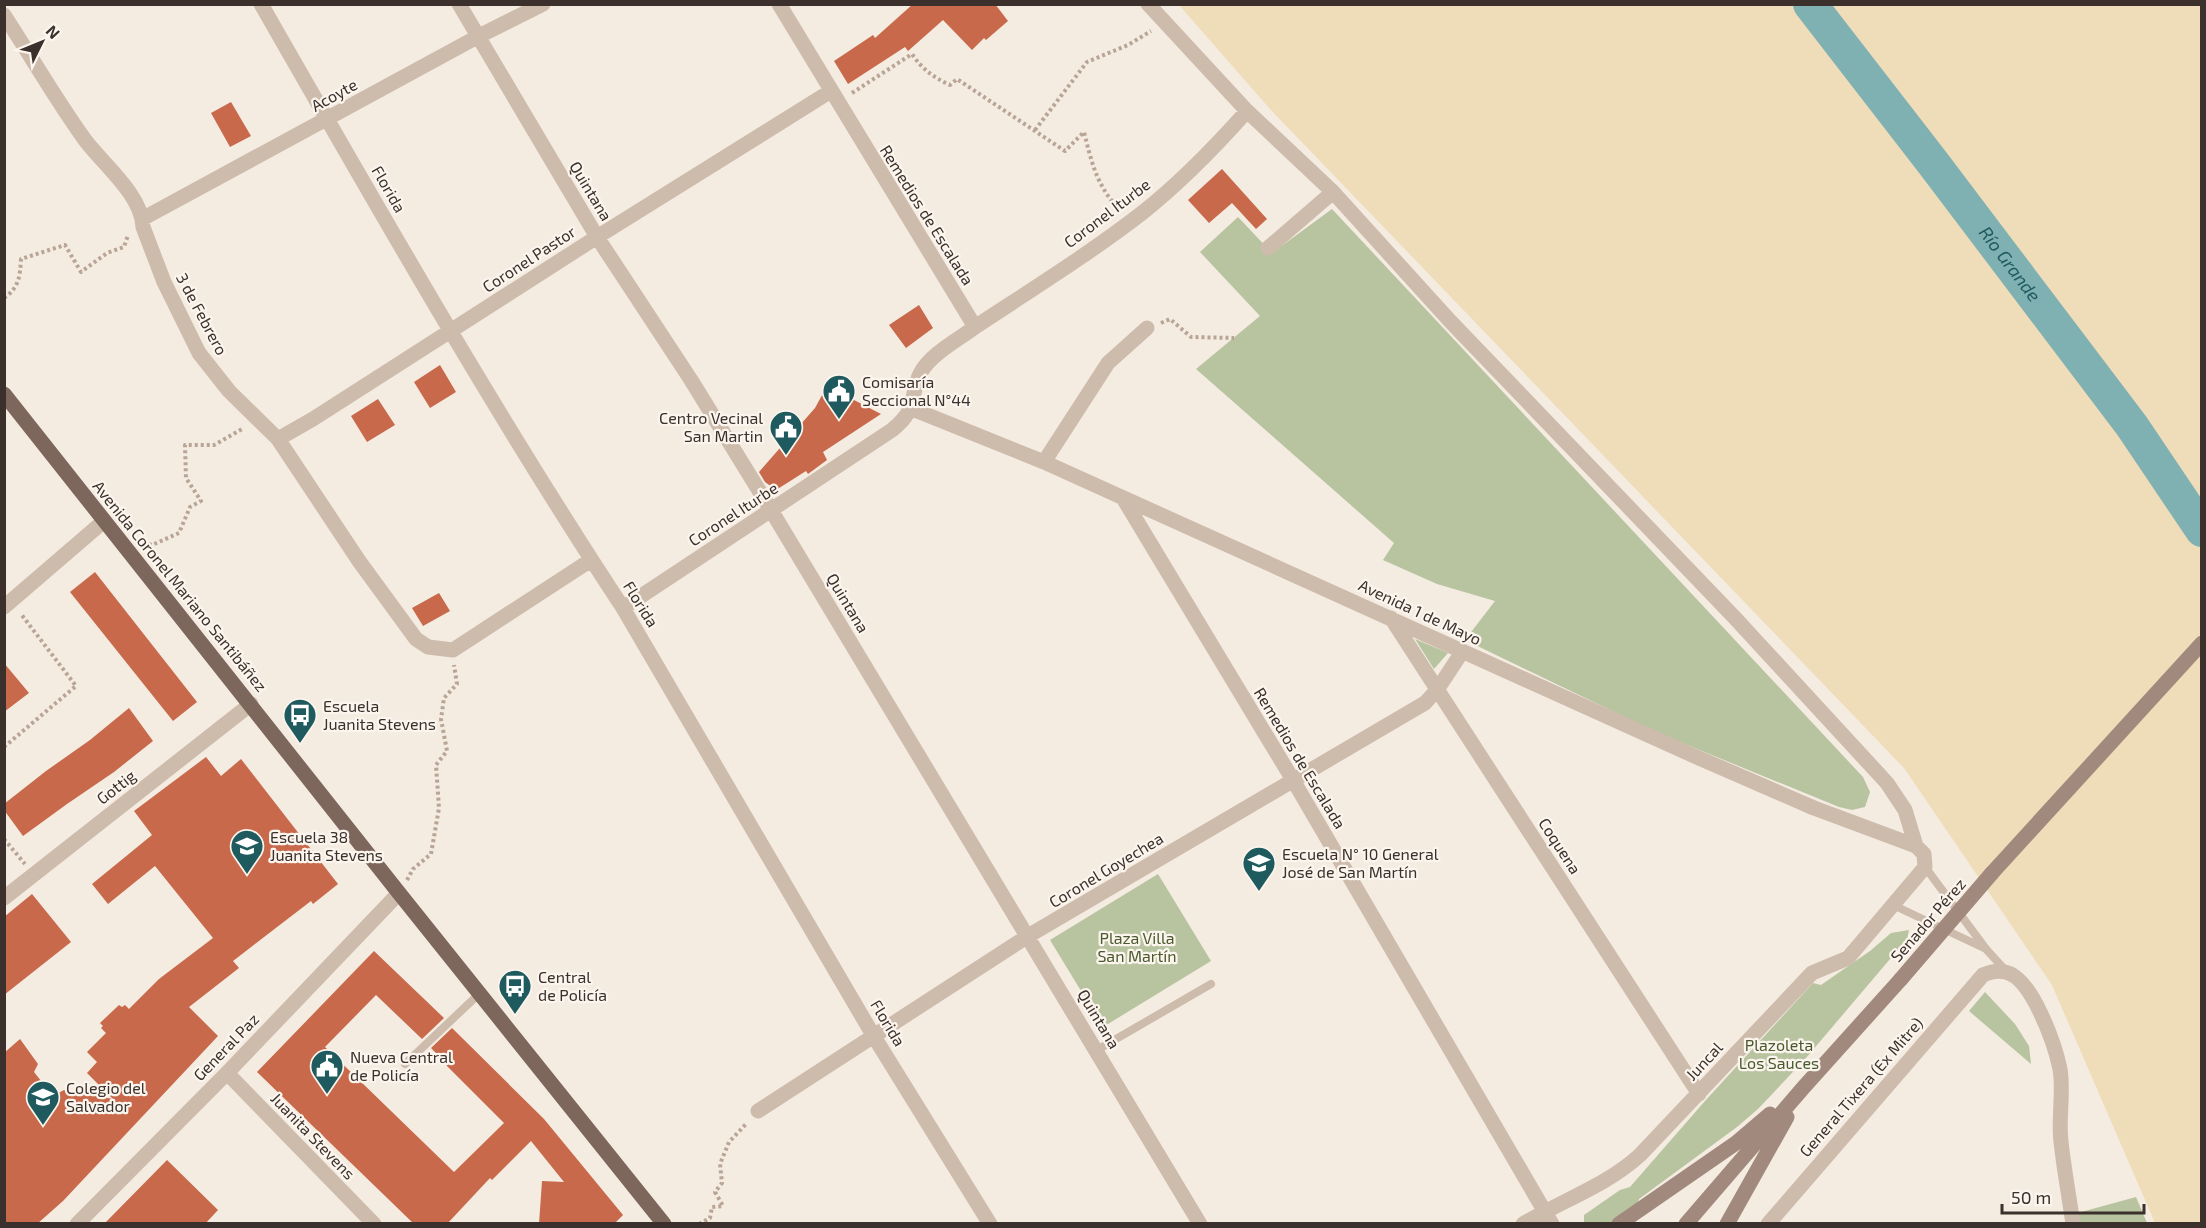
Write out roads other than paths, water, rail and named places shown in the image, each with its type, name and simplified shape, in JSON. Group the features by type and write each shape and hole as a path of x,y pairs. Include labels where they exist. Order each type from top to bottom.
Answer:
{"main road":[{"name":"Avenida Coronel Mariano Santibáñez","path":"4,394 664,1224"},
{"name":"Senador Pérez","path":"1686,1224 1992,873 2202,644"},
{"path":"1619,1224 1736,1143 1803,1088"},
{"path":"1727,1224 1803,1088"}],"street":[{"name":"Florida","path":"261,4 451,331 591,560 623,608 873,1035 990,1224"},
{"name":"Quintana","path":"459,4 597,237 691,380 771,510 1200,1224"},
{"name":"Acoyte","path":"137,222 478,36 543,4"},
{"name":"Remedios de Escalada","path":"779,4 975,327"},
{"path":"1148,4 1247,111 1333,192 1450,321 1735,618 1887,783 1905,810 1916,846 1924,854 1925,867"},
{"name":"3 de Febrero","path":"4,15 85,140 130,195 137,222 143,227 164,282 199,353 229,392 278,439 359,561 416,639 428,647 453,650 591,560"},
{"name":"Coronel Pastor","path":"278,439 831,91"},
{"name":"Coronel Iturbe","path":"975,327 1142,213 1221,142 1247,111"},
{"path":"1268,248 1333,192"},
{"path":"910,408 914,386 923,369 937,355 975,327"},
{"path":"1044,462 1108,363 1147,328"},
{"name":"Coronel Iturbe","path":"623,608 892,430 903,420 910,408"},
{"name":"Avenida 1 de Mayo","path":"910,408 1044,462 1391,617 1462,652 1804,803 1916,846"},
{"name":"Remedios de Escalada","path":"1123,498 1293,780 1549,1217"},
{"path":"8,604 104,521"},
{"name":"Coquena","path":"1391,617 1699,1094"},
{"name":"Coronel Goyechea","path":"758,1111 1028,936 1425,703 1437,690 1462,652"},
{"name":"Gottig","path":"4,898 251,704"},
{"name":"Juncal","path":"1523,1224 1549,1217 1626,1168 1699,1094 1812,972 1848,958 1925,867"},
{"name":"General Paz","path":"77,1224 227,1073 399,893"},
{"name":"General Tixera (Ex Mitre)","path":"1768,1224 1983,975 1994,971 2007,972"},
{"path":"2007,972 2017,979 2028,993 2052,1035 2060,1070 2061,1142 2073,1224"},
{"name":"Juanita Stevens","path":"227,1073 374,1224"}],"lane":[{"path":"1925,867 1986,949 2007,972"},
{"path":"1893,905 1986,949"},
{"path":"1097,1050 1211,984"},
{"path":"405,1064 480,993"}],"waterway":[{"name":"Río Grande","path":"1810,4 2132,426 2202,530"}],"place":[{"name":"Comisaría Seccional N°44","path":"839,420"},
{"name":"Centro Vecinal San Martin","path":"786,456"},
{"name":"Escuela Juanita Stevens","path":"300,744"},
{"name":"Escuela 38 Juanita Stevens","path":"247,875"},
{"name":"Escuela N° 10 General José de San Martín","path":"1259,892"},
{"name":"Central de Policía","path":"515,1015"},
{"name":"Nueva Central de Policía","path":"327,1095"},
{"name":"Colegio del Salvador","path":"43,1126"}],"park label":[{"name":"Plaza Villa San Martín","path":"1137,947"},
{"name":"Plazoleta Los Sauces","path":"1779,1054"}]}
